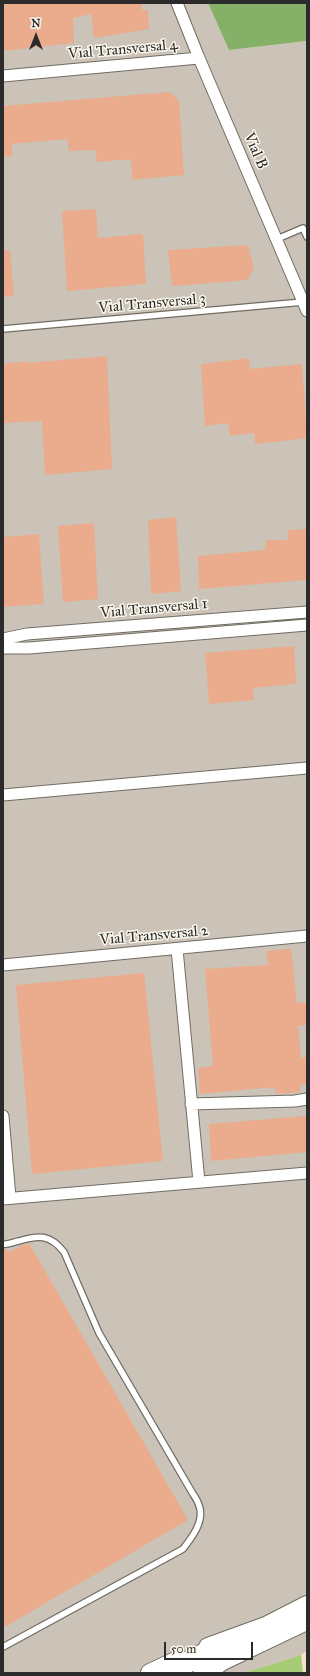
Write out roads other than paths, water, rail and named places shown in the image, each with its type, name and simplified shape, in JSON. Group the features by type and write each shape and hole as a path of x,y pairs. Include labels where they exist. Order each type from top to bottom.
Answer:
{"highway":[{"path":"204,1673 221,1660 307,1619"},
{"path":"165,1673 234,1639"}],"main road":[{"path":"150,1673 199,1650 234,1639 266,1626 307,1605"},
{"path":"182,1673 307,1613"}],"street":[{"name":"Vial B","path":"177,3 276,240 306,305"},
{"name":"Vial Transversal 4","path":"3,76 199,58"},
{"name":"Vial Transversal 1","path":"3,639 27,634 307,612"},
{"name":"Vial Transversal 1","path":"3,648 29,648 307,626"},
{"path":"3,795 307,768"},
{"name":"Vial Transversal 2","path":"3,965 177,950 307,936"},
{"path":"177,950 199,1182"},
{"path":"191,1104 307,1099"},
{"path":"3,1116 7,1199 307,1173"}],"lane":[{"path":"276,240 303,228 307,237"},
{"name":"Vial Transversal 3","path":"3,329 306,305"},
{"path":"3,1244 33,1236 45,1237 57,1243 64,1252 99,1333 193,1494 200,1509 200,1519 197,1527 183,1549 3,1647"}]}
